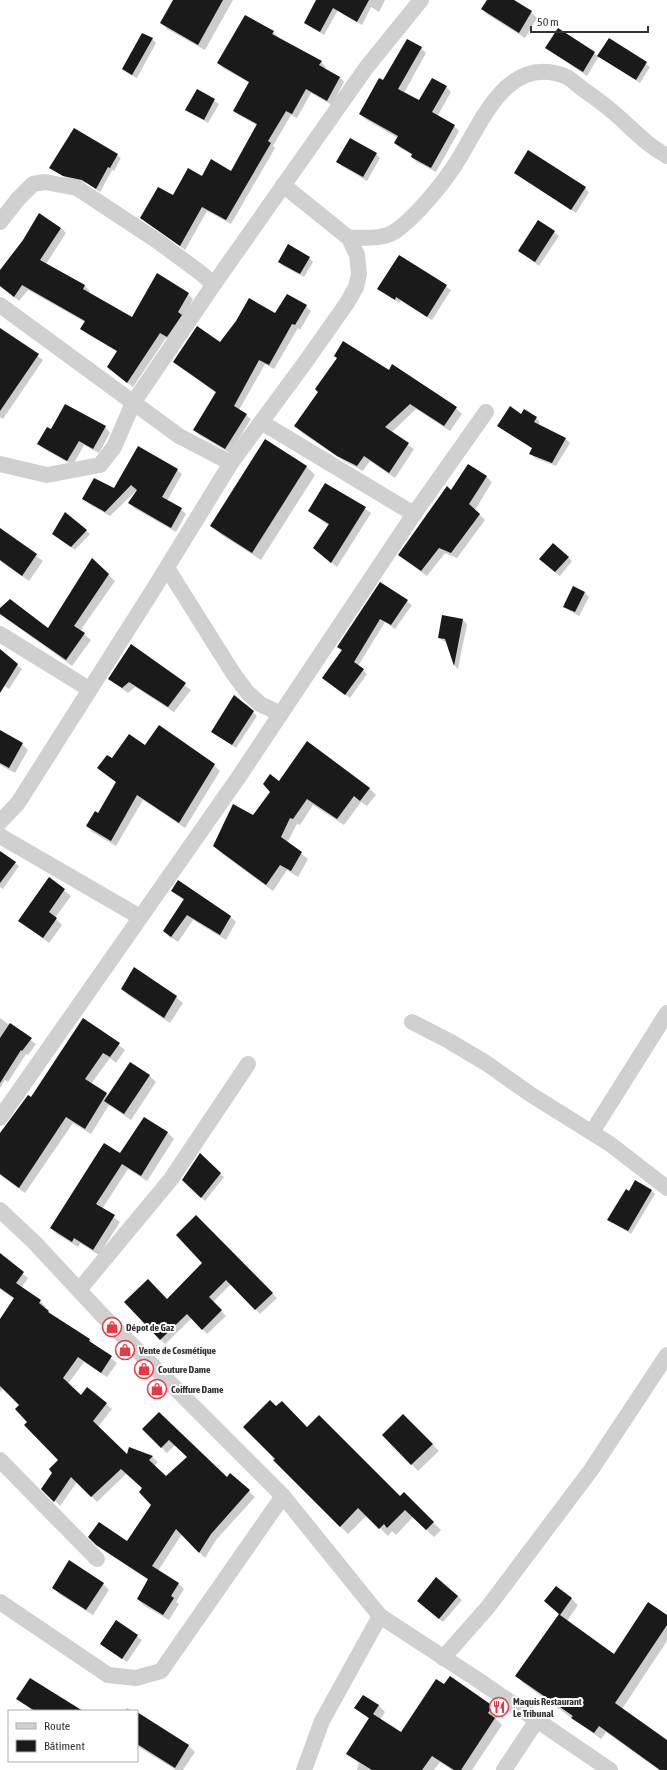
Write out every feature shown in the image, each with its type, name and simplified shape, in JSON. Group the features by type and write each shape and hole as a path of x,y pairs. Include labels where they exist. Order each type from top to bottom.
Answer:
{"street":[{"path":"0,464 47,476 100,465 114,447 133,403 214,284 283,185 314,144 366,68 421,0"},
{"path":"349,238 376,237 392,233 408,221 454,166 499,93 529,73 546,72 566,76 612,111 651,147 667,156"},
{"path":"0,222 18,199 33,184 45,182 76,188 156,240 198,270 214,284"},
{"path":"0,822 18,803 167,568 231,463 347,303 356,287 359,274 357,255 349,238 283,185"},
{"path":"0,305 179,436 231,463"},
{"path":"0,1118 281,714 414,514 486,412"},
{"path":"262,422 414,514"},
{"path":"167,568 233,673 247,692 260,704 281,714"},
{"path":"0,634 89,689"},
{"path":"0,836 140,917"},
{"path":"592,1132 667,1013"},
{"path":"412,1022 449,1041 486,1063 530,1094 592,1132 667,1188"},
{"path":"79,1290 171,1179 248,1064"},
{"path":"0,1210 35,1243 79,1290 282,1496 380,1616 610,1770"},
{"path":"443,1658 488,1607 591,1470 667,1355"},
{"path":"0,1460 97,1559"},
{"path":"0,1602 108,1675 136,1678 160,1671 282,1496"},
{"path":"304,1770 322,1720 380,1616"},
{"path":"504,1770 537,1720"}],"building":[{"path":"173,0 223,0 198,45 160,23"},
{"path":"316,0 369,0 357,22 333,8 320,32 304,23"},
{"path":"487,0 514,0 532,11 519,33 481,9"},
{"path":"245,15 274,31 272,34 322,61 319,65 340,77 327,101 306,89 292,114 286,111 268,141 271,143 226,220 202,207 180,246 140,218 158,187 173,195 188,168 202,176 211,159 231,171 257,124 233,111 249,82 217,63"},
{"path":"558,28 595,52 583,72 545,48"},
{"path":"142,33 153,38 132,75 122,69"},
{"path":"609,38 647,62 636,80 597,56"},
{"path":"407,39 422,47 398,89 419,100 432,78 447,86 432,112 455,125 431,168 411,157 412,154 394,143 398,136 359,114 379,78 383,80"},
{"path":"197,89 215,99 204,120 185,110"},
{"path":"74,128 118,154 110,168 108,167 96,189 82,180 63,176 49,168"},
{"path":"350,138 377,153 363,177 336,162"},
{"path":"528,150 586,187 571,210 514,173"},
{"path":"39,213 61,228 40,260 85,285 83,289 132,317 157,273 189,293 178,312 182,315 167,337 160,333 127,383 107,367 117,351 80,329 85,321 22,285 14,297 0,286 0,270 23,240"},
{"path":"538,220 555,231 535,262 518,251"},
{"path":"288,244 310,257 300,274 278,262"},
{"path":"399,255 447,285 427,317 396,297 395,300 377,289"},
{"path":"287,294 307,305 295,325 292,324 269,365 259,360 234,406 247,414 225,449 193,430 216,392 173,362 197,326 220,342 236,321 249,298 275,313"},
{"path":"0,328 39,354 0,411"},
{"path":"343,341 389,370 392,364 457,407 444,426 410,404 385,427 409,443 389,473 364,456 357,466 337,456 294,426 318,392 315,389 337,358 334,356"},
{"path":"65,404 106,426 93,449 79,441 67,461 37,444 47,427 51,429"},
{"path":"510,406 521,414 524,409 537,417 534,422 566,438 552,463 529,454 532,448 497,426"},
{"path":"265,439 307,466 252,553 210,526"},
{"path":"138,446 178,469 162,497 182,508 171,528 128,503 137,490 131,485 105,512 82,499 94,478 114,488"},
{"path":"468,464 487,476 469,504 480,514 451,553 439,548 421,571 398,555 447,486 451,490"},
{"path":"325,483 366,507 331,563 313,548 329,524 308,511"},
{"path":"65,512 87,530 71,547 52,534"},
{"path":"0,528 37,554 22,576 0,560"},
{"path":"553,543 569,557 555,572 539,559"},
{"path":"92,558 109,574 74,626 85,633 66,660 0,614 0,608 10,599 48,628"},
{"path":"380,582 408,600 391,625 380,619 354,662 364,669 345,695 322,678 342,650 337,647"},
{"path":"573,586 585,592 575,612 563,607"},
{"path":"442,615 463,619 454,666 445,639 438,638"},
{"path":"131,644 186,683 168,707 129,682 122,688 108,679"},
{"path":"0,649 18,664 0,693"},
{"path":"234,695 254,711 232,745 211,732"},
{"path":"159,725 215,764 179,823 137,795 111,841 86,826 95,811 98,813 116,782 97,768 107,755 112,758 129,734 145,745"},
{"path":"0,730 23,743 9,768 0,763"},
{"path":"307,741 370,788 360,801 354,796 337,819 307,799 293,819 290,818 281,837 302,852 291,871 280,865 266,885 213,846 233,804 253,815 270,792 263,784 270,774 279,781"},
{"path":"0,851 16,862 0,883"},
{"path":"49,877 65,889 49,912 57,918 43,938 18,921"},
{"path":"178,880 231,916 220,935 187,915 171,937 163,931 184,899 171,891"},
{"path":"134,967 177,996 164,1018 121,989"},
{"path":"83,1018 120,1043 110,1057 103,1053 85,1079 107,1093 85,1129 66,1117 19,1188 0,1174 0,1133 28,1095 31,1097"},
{"path":"10,1023 32,1038 22,1051 21,1050 0,1083 0,1038"},
{"path":"130,1062 150,1075 124,1114 104,1101"},
{"path":"144,1117 168,1132 141,1176 122,1164 96,1204 115,1215 93,1250 74,1238 72,1242 50,1228 104,1143 120,1153"},
{"path":"200,1153 221,1173 201,1198 182,1180"},
{"path":"635,1180 652,1190 628,1231 607,1220 626,1189 629,1191"},
{"path":"196,1215 273,1293 255,1310 226,1280 209,1297 222,1310 202,1330 187,1314 160,1340 124,1302 148,1279 167,1299 202,1263 176,1235"},
{"path":"0,1253 24,1272 16,1283 41,1300 39,1303 49,1311 48,1312 90,1339 89,1341 112,1356 101,1373 78,1357 63,1378 81,1395 87,1387 107,1403 93,1421 127,1454 129,1447 153,1456 149,1460 166,1476 187,1457 169,1440 161,1448 142,1429 159,1412 227,1477 230,1473 250,1490 211,1534 199,1553 176,1529 152,1566 179,1583 171,1596 174,1598 163,1615 137,1599 148,1579 96,1545 88,1537 99,1522 127,1541 151,1505 139,1492 142,1488 121,1469 91,1497 71,1477 54,1502 41,1489 52,1473 49,1469 58,1460 24,1425 27,1422 15,1409 19,1405 0,1386 0,1319 14,1298 0,1288"},
{"path":"270,1400 276,1406 282,1401 307,1427 319,1415 400,1496 404,1492 434,1522 426,1530 405,1510 387,1528 384,1524 379,1529 358,1508 340,1527 273,1460 275,1459 243,1427"},
{"path":"403,1414 433,1444 411,1465 382,1435"},
{"path":"69,1560 104,1583 86,1610 52,1588"},
{"path":"436,1577 458,1596 439,1619 417,1601"},
{"path":"556,1586 572,1598 560,1615 614,1654 648,1602 667,1615 667,1625 615,1703 667,1740 667,1770 660,1770 599,1726 594,1733 571,1718 573,1716 515,1676 559,1614 544,1601"},
{"path":"116,1620 138,1635 122,1659 100,1644"},
{"path":"450,1676 493,1706 488,1713 495,1718 461,1770 454,1770 432,1756 422,1770 372,1770 346,1754 369,1718 354,1708 363,1695 379,1705 373,1714 401,1732 436,1679 444,1684"},
{"path":"30,1678 81,1710 33,1710 16,1699"},
{"path":"138,1713 189,1745 175,1768 138,1745"}],"place":[{"name":"Dépot de Gaz","path":"112,1327"},
{"name":"Vente de Cosmétique","path":"125,1350"},
{"name":"Couture Dame","path":"144,1369"},
{"name":"Coiffure Dame","path":"157,1389"},
{"name":"Maquis Restaurant Le Tribunal","path":"499,1707"}]}
